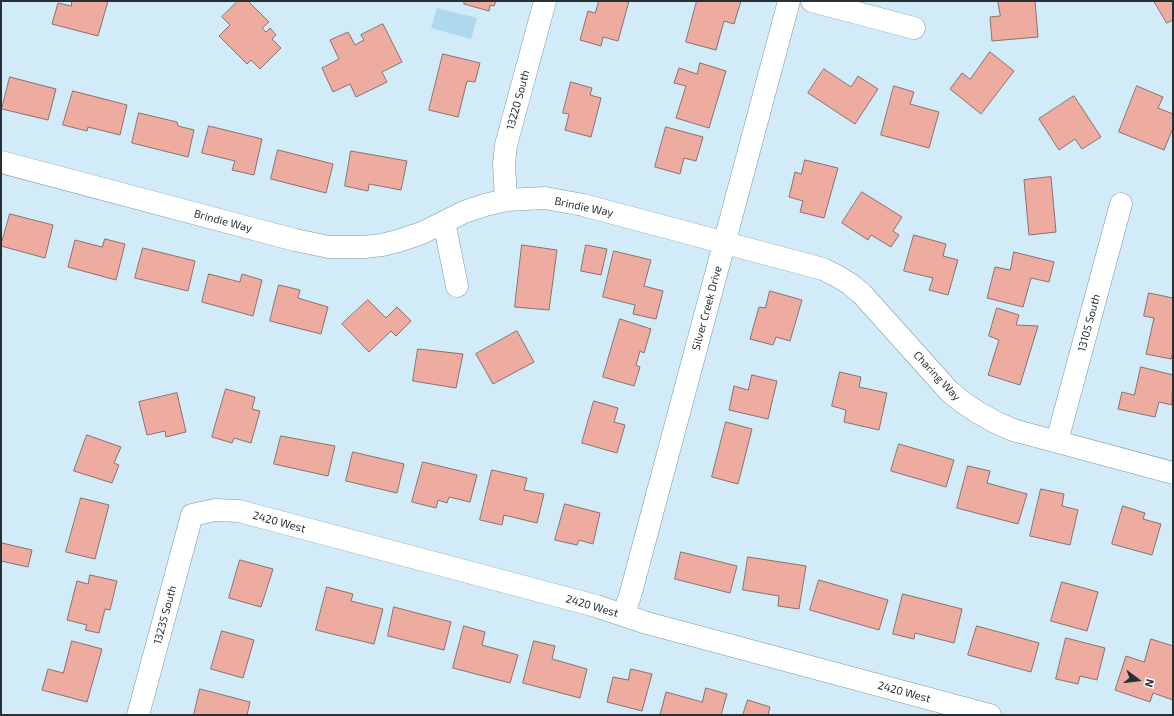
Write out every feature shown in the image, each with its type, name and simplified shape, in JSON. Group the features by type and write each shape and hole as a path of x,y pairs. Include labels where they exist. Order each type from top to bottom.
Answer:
{"street":[{"name":"13220 South","path":"506,200 504,164 506,145 545,1"},
{"name":"Silver Creek Drive","path":"623,615 632,588 789,1"},
{"path":"812,1 914,28"},
{"name":"Brindie Way","path":"1,162 295,240 329,247 364,247 387,244 422,233 464,212 506,200 545,198 564,201 724,242"},
{"name":"13105 South","path":"1057,441 1121,204"},
{"path":"444,222 457,286"},
{"name":"Charing Way","path":"724,242 808,265 837,276 850,284 862,294 949,391 978,414 995,423 1013,430 1173,473"},
{"name":"2420 West","path":"192,515 215,510 239,511 596,606 647,623 990,715"},
{"name":"13235 South","path":"138,715 192,515"}],"shaded area":[{"path":"437,8 477,18 471,39 431,28"}],"building":[{"path":"72,1 108,1 98,36 52,24 58,3 71,6"},
{"path":"238,1 248,1 269,22 262,28 266,32 270,28 276,35 272,39 281,48 260,69 251,60 247,64 219,36 230,25 222,17"},
{"path":"465,1 496,1 494,6 490,5 489,11 464,4"},
{"path":"599,1 629,1 618,41 603,37 601,46 580,40 588,11 595,13"},
{"path":"697,1 741,1 734,24 724,21 716,50 686,42"},
{"path":"998,1 1035,1 1038,37 992,41 990,17 1000,16"},
{"path":"1154,1 1173,1 1173,20 1167,23"},
{"path":"383,24 402,62 382,72 387,82 356,97 350,84 333,92 322,68 339,59 330,40 348,32 355,45 364,40 361,35"},
{"path":"990,52 1014,71 981,114 950,89 962,73 970,79"},
{"path":"443,54 480,63 475,82 467,81 458,117 429,110"},
{"path":"700,63 726,71 709,128 676,118 686,86 674,83 679,68 697,74"},
{"path":"824,69 851,87 858,76 878,89 855,124 808,93"},
{"path":"10,77 56,89 48,120 2,109"},
{"path":"571,82 592,88 590,95 601,98 591,137 565,130 569,114 563,113"},
{"path":"894,86 914,92 910,104 939,112 929,148 881,135"},
{"path":"1137,86 1163,97 1158,108 1173,114 1173,128 1164,150 1119,132"},
{"path":"73,91 127,105 120,135 88,127 87,131 63,125"},
{"path":"1074,96 1101,137 1082,149 1075,139 1059,150 1039,119"},
{"path":"139,113 177,122 178,126 194,130 188,157 132,143"},
{"path":"209,126 262,139 254,175 232,170 235,161 202,153"},
{"path":"666,127 703,137 696,161 684,158 680,174 655,167"},
{"path":"278,150 333,164 326,193 271,179"},
{"path":"351,151 407,161 401,190 369,184 368,191 345,186"},
{"path":"805,160 838,168 824,218 800,212 803,201 789,197 795,172 801,174"},
{"path":"1051,177 1056,232 1029,235 1024,180"},
{"path":"862,192 902,217 893,231 899,235 891,247 871,235 868,240 842,223"},
{"path":"10,214 53,225 45,258 1,246"},
{"path":"914,235 946,244 943,256 958,260 948,295 929,290 933,278 904,271"},
{"path":"105,239 125,244 116,280 68,267 75,240 102,247"},
{"path":"522,245 557,250 549,310 515,307"},
{"path":"586,245 607,249 601,275 581,271"},
{"path":"143,248 195,261 188,291 135,278"},
{"path":"614,251 651,260 644,286 663,291 656,319 633,314 635,305 603,297"},
{"path":"1014,252 1054,262 1049,282 1031,278 1023,307 987,298 995,267 1010,270"},
{"path":"209,274 240,282 242,274 262,280 253,316 202,302"},
{"path":"279,285 300,290 298,298 328,307 321,334 270,321"},
{"path":"770,291 802,300 790,341 776,337 773,345 750,339 759,307 765,308"},
{"path":"1149,293 1173,298 1173,352 1171,359 1146,354 1154,318 1144,316"},
{"path":"368,300 386,318 397,307 411,321 396,336 391,331 369,352 342,324"},
{"path":"997,308 1019,315 1016,325 1038,326 1020,385 988,375 999,340 989,336"},
{"path":"620,319 651,329 644,353 640,351 636,365 640,367 634,386 603,377"},
{"path":"517,331 534,362 493,384 476,354"},
{"path":"418,349 463,354 456,388 413,381"},
{"path":"1141,367 1173,375 1172,405 1159,402 1155,417 1118,409 1122,392 1134,395"},
{"path":"840,372 861,377 859,387 887,393 879,430 844,422 846,410 832,406"},
{"path":"752,375 777,381 768,419 729,410 734,386 748,390"},
{"path":"226,389 255,397 252,409 260,411 251,443 234,438 232,443 212,437"},
{"path":"177,393 186,432 166,437 165,431 147,435 139,402"},
{"path":"594,401 618,408 614,422 625,425 617,453 582,443"},
{"path":"726,422 752,429 738,484 712,477"},
{"path":"87,435 121,447 114,463 119,465 112,483 74,471"},
{"path":"281,436 335,446 328,476 274,464"},
{"path":"899,444 954,460 946,487 891,471"},
{"path":"353,452 404,464 397,493 346,481"},
{"path":"423,462 477,475 470,502 449,497 447,503 438,500 436,508 412,502"},
{"path":"968,466 990,471 987,483 1027,494 1018,524 957,508"},
{"path":"492,470 527,478 524,490 544,494 537,523 504,515 502,525 480,520"},
{"path":"1041,489 1064,494 1062,506 1078,510 1070,545 1030,536"},
{"path":"81,498 109,505 95,559 66,552"},
{"path":"565,504 600,513 593,544 579,540 577,545 555,540"},
{"path":"1123,506 1145,513 1143,519 1161,524 1152,555 1112,544"},
{"path":"2,543 32,550 28,567 1,561"},
{"path":"681,552 737,566 730,593 675,579"},
{"path":"748,557 806,566 799,609 778,606 779,596 743,590"},
{"path":"240,560 273,569 261,607 229,598"},
{"path":"90,575 117,581 110,610 105,609 99,633 85,630 87,625 67,620 77,581 88,584"},
{"path":"819,580 888,600 879,630 810,610"},
{"path":"1062,582 1098,592 1087,631 1051,621"},
{"path":"327,587 353,594 351,601 383,609 374,644 316,630"},
{"path":"903,594 962,609 954,643 915,633 914,639 893,634"},
{"path":"394,607 451,622 444,650 388,636"},
{"path":"464,626 485,632 482,645 518,655 510,683 453,668"},
{"path":"977,626 1039,643 1031,672 968,655"},
{"path":"222,631 254,640 243,678 211,669"},
{"path":"1066,638 1105,648 1097,680 1080,676 1078,684 1056,679"},
{"path":"1151,639 1173,646 1173,700 1153,693 1150,702 1115,690 1126,656 1144,662"},
{"path":"72,641 102,649 87,702 42,690 48,669 63,673"},
{"path":"534,641 555,646 552,659 587,669 580,698 523,683"},
{"path":"631,669 652,674 642,711 607,702 613,677 628,680"},
{"path":"706,688 727,694 721,715 660,715 666,692 702,702"},
{"path":"200,689 250,702 247,715 194,715"},
{"path":"748,700 770,707 768,715 743,715"}]}
